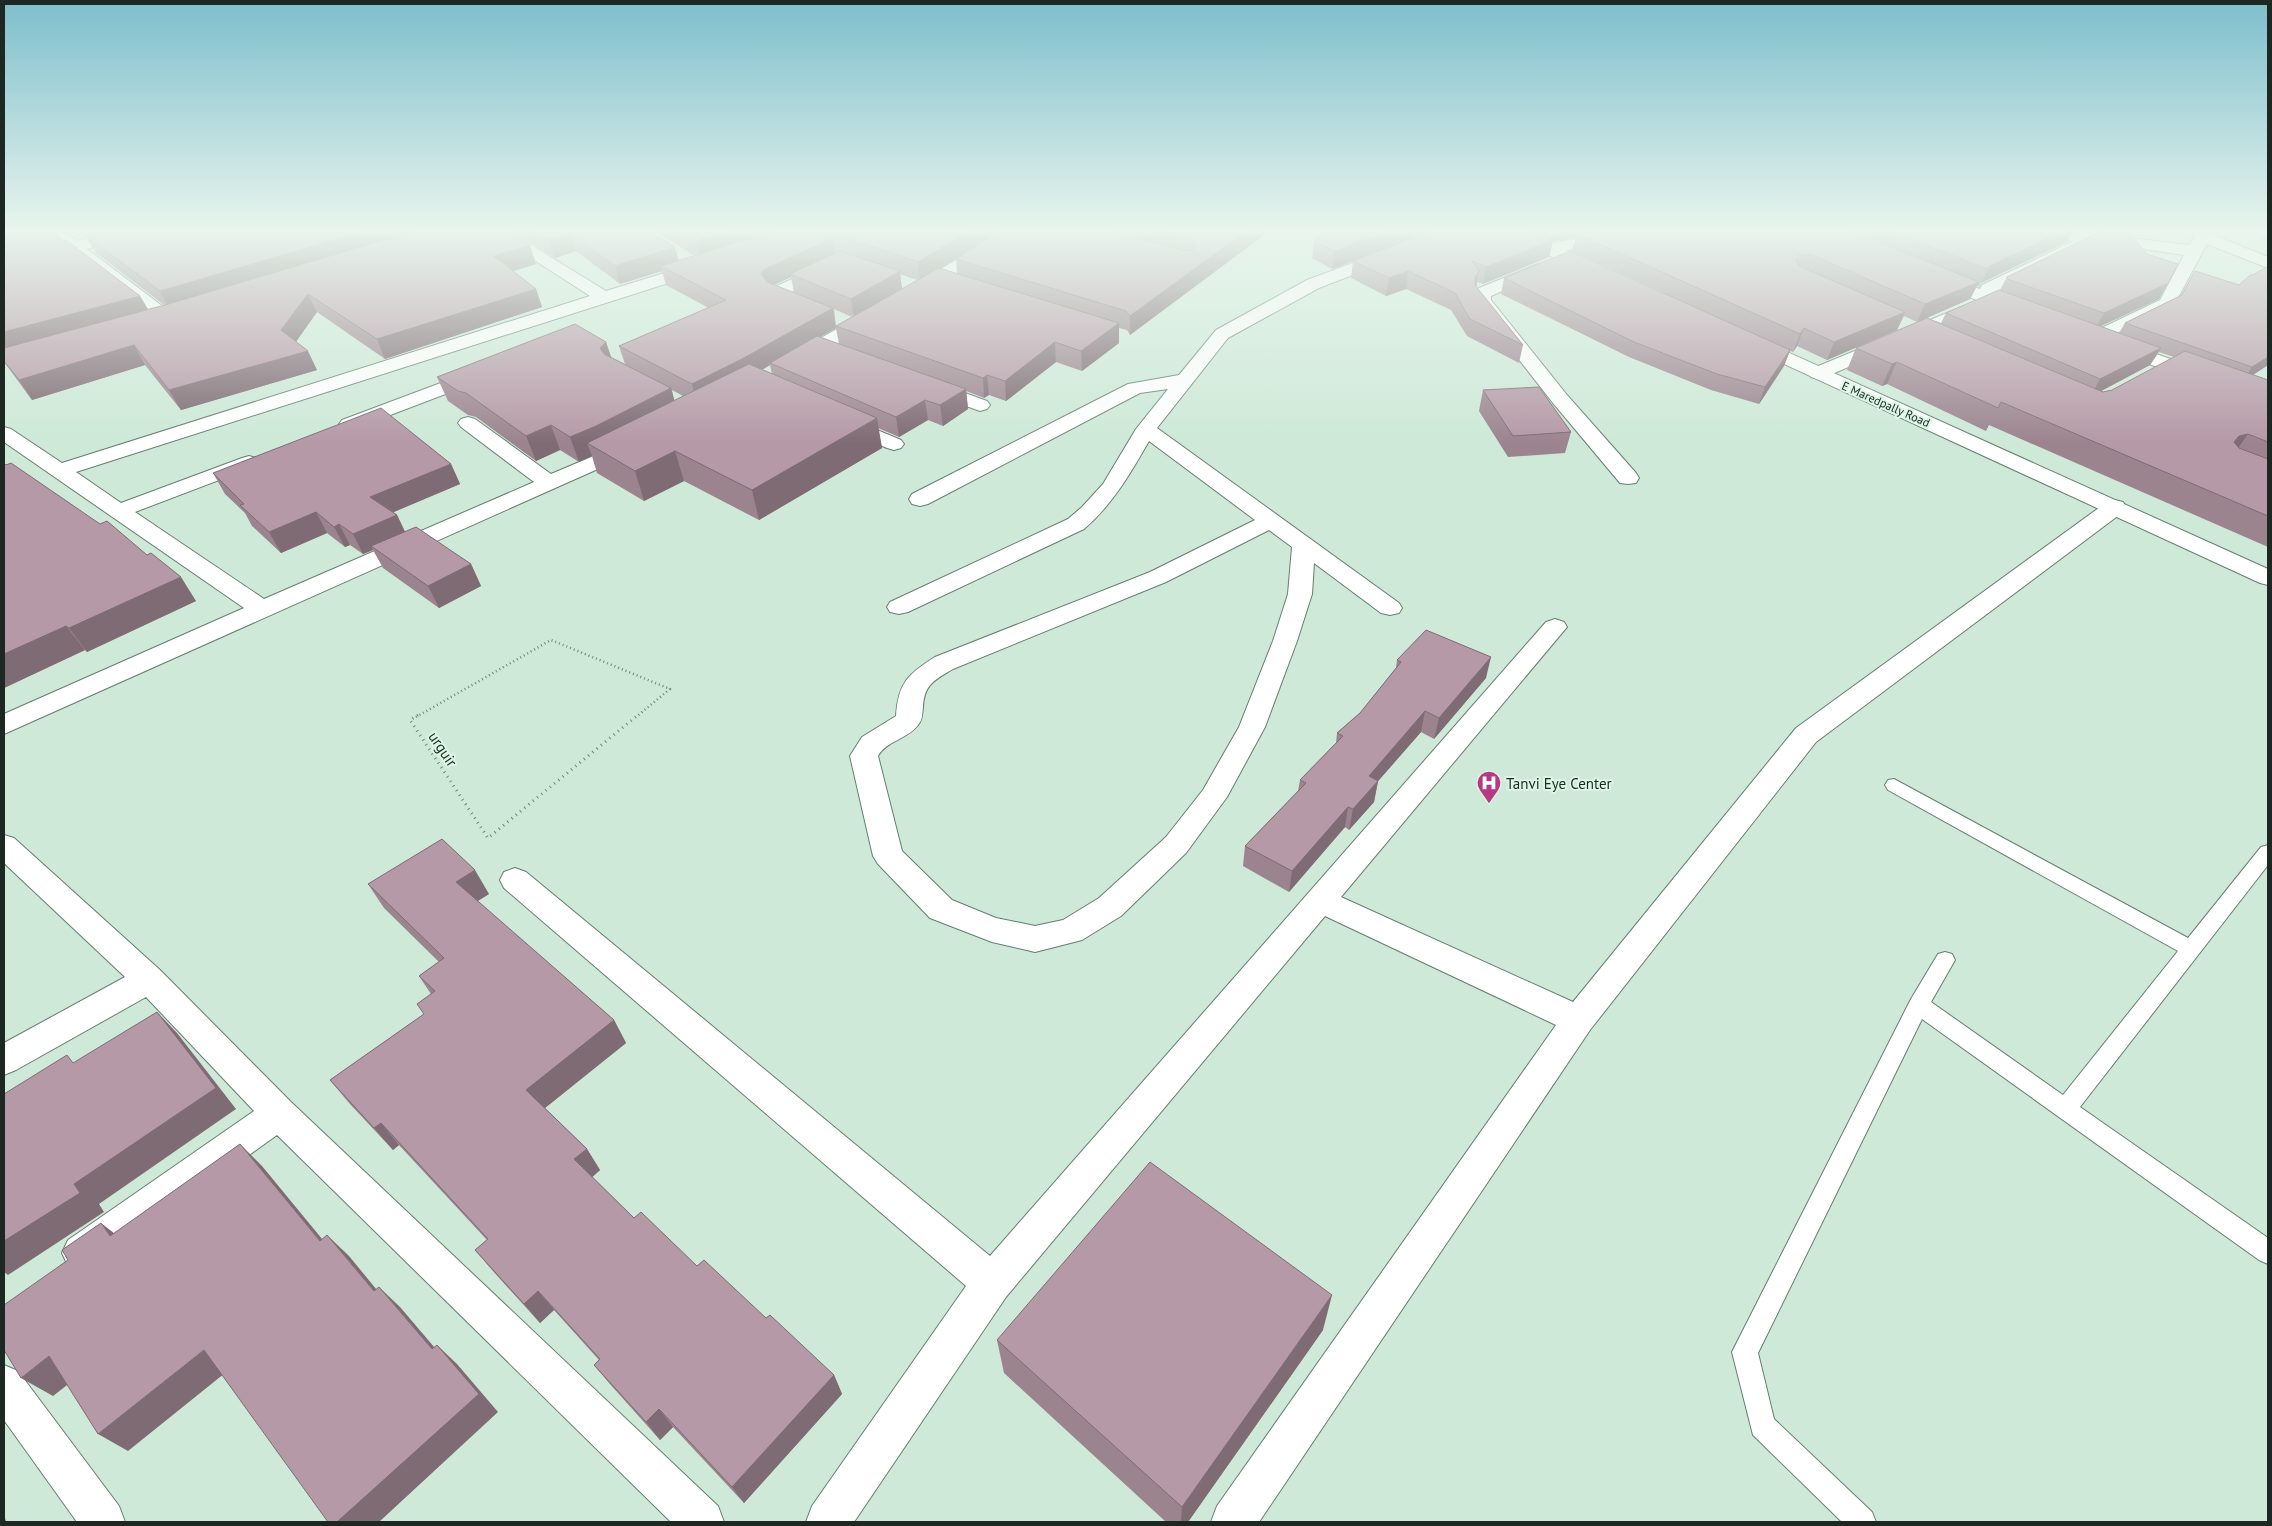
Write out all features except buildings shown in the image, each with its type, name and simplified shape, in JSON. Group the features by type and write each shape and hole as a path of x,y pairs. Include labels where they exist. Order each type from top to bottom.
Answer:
{"street":[{"path":"145,300 169,318"},
{"path":"59,471 597,300"},
{"path":"792,300 853,326"},
{"path":"779,370 830,350 853,326 896,300"},
{"path":"899,606 1076,524 1090,512 1112,487 1146,429 1222,334 1283,300"},
{"path":"1482,300 1560,399 1628,478"},
{"path":"1818,373 1920,331 1987,300"},
{"path":"1993,300 2007,306"},
{"path":"2095,338 2166,303 2167,300"},
{"path":"1894,320 1938,339"},
{"path":"2078,332 2268,400"},
{"name":"E Maredpally Road","path":"1738,336 2268,578"},
{"path":"2144,378 2169,365"},
{"path":"330,432 494,369"},
{"path":"920,499 1135,388 1186,380"},
{"path":"914,381 980,404"},
{"path":"824,414 894,444"},
{"path":"468,423 550,484"},
{"path":"1146,429 1390,608"},
{"path":"4,433 262,609"},
{"path":"4,724 646,440"},
{"path":"119,512 266,456"},
{"path":"1233,1522 1578,1020 1806,735 2115,507"},
{"path":"1270,521 1158,577 944,663 923,676 915,684 909,696 909,719 896,730 870,744 866,748 864,756 888,856 941,909 992,930 1035,939 1071,931 1110,907 1176,845 1213,797 1252,727 1286,641 1300,594 1304,546"},
{"path":"828,1522 992,1283 1555,627"},
{"path":"4,846 149,978 279,1113 702,1522"},
{"path":"515,880 992,1283"},
{"path":"1321,901 1578,1020"},
{"path":"4,1060 149,978"},
{"path":"52,1273 279,1113"},
{"path":"4,1385 103,1522"}],"lane":[{"path":"1894,785 2191,949"},
{"path":"2065,1109 2268,852"},
{"path":"1862,1522 1762,1426 1745,1352 1918,1005 1945,960"},
{"path":"1918,1005 2268,1252"}],"path":[{"name":"urguir","path":"551,640 670,689 488,838 410,720 551,640"}],"place":[{"name":"Tanvi Eye Center","path":"1489,804"}]}
